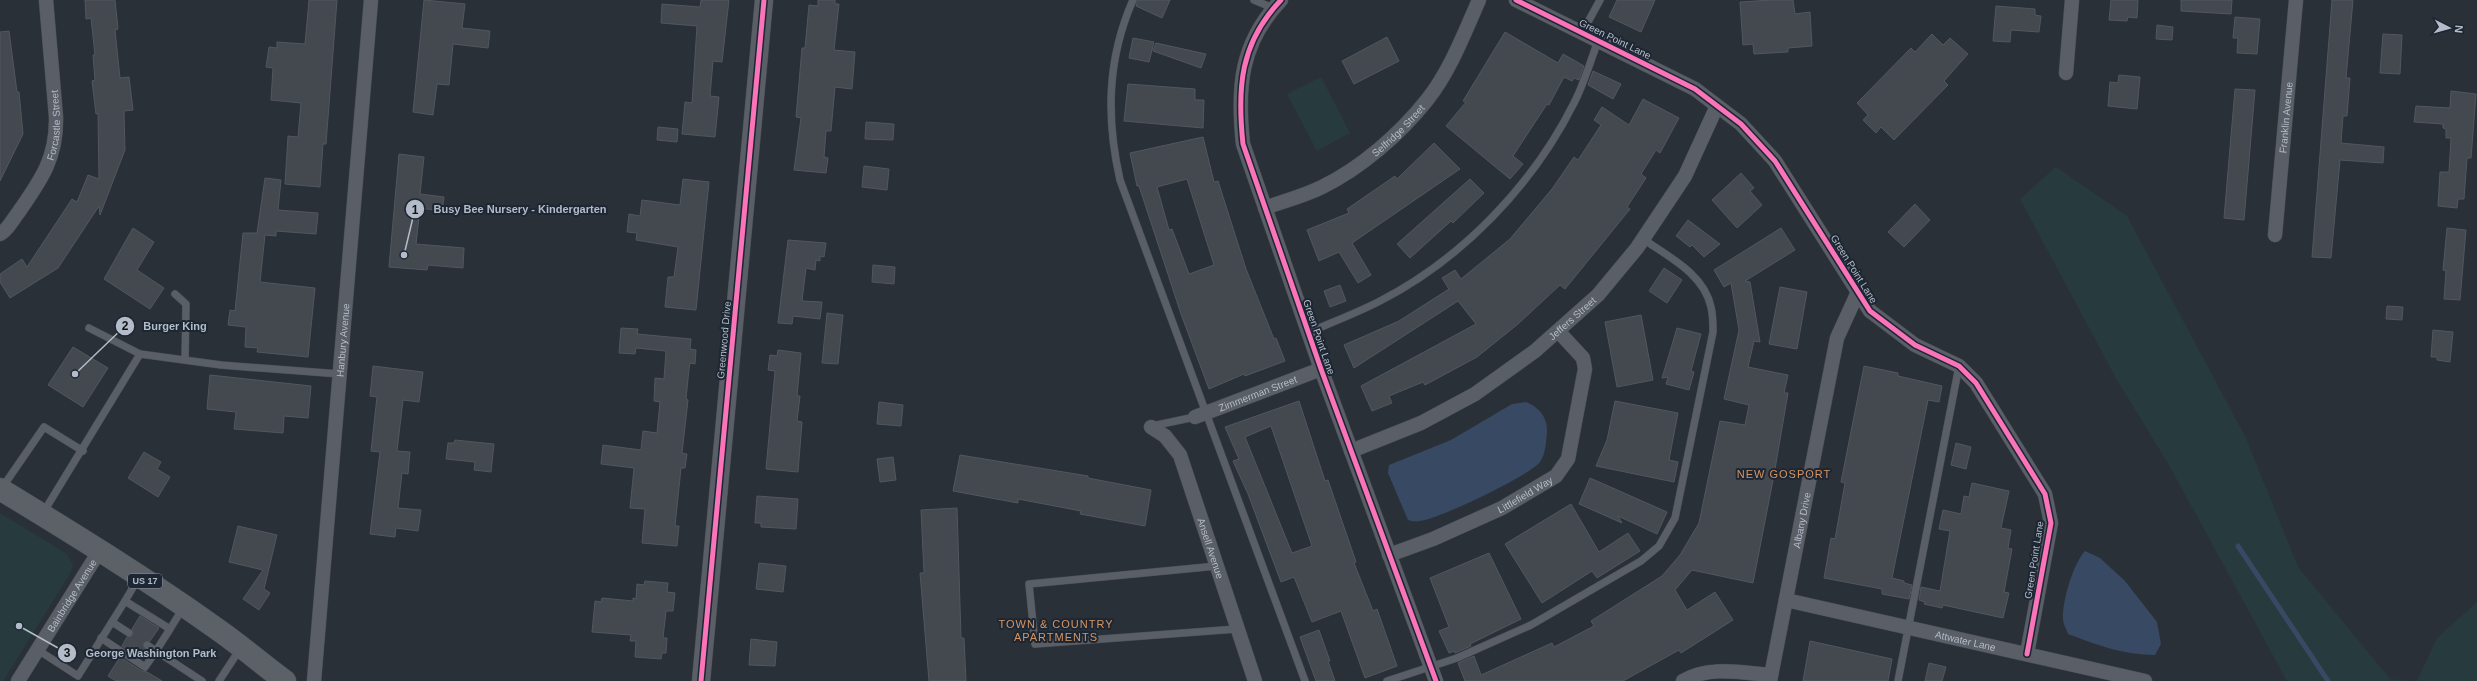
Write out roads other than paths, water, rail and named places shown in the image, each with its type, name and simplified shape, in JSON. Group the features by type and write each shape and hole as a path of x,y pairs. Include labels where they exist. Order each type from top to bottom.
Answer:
{"main road":[{"name":"US 17","path":"1,489 100,550 184,606 241,647 275,676"}],"street":[{"name":"Forcastle Street","path":"0,234 3,232 45,173 54,151 56,117 46,0"},
{"name":"Hanbury Avenue","path":"314,681 371,0"},
{"name":"Greenwood Drive","path":"701,681 764,0"},
{"name":"Selfridge Street","path":"1265,208 1322,187 1362,161 1398,132 1428,99 1457,51 1479,0"},
{"name":"Green Point Lane","path":"1516,0 1695,89 1741,124 1775,161 1870,312 1915,345 1959,366 1976,383 2045,494 2051,523 2027,654"},
{"path":"2066,73 2072,0"},
{"name":"Franklin Avenue","path":"2275,236 2296,0"},
{"name":"Green Point Lane","path":"1277,4 1249,46 1242,72 1239,107 1243,144 1308,333 1436,681"},
{"name":"Jeffers Street","path":"1351,451 1421,424 1475,394 1535,351 1598,295 1643,239 1685,176 1717,106"},
{"name":"Albany Drive","path":"1770,678 1837,338 1858,292"},
{"name":"Littlefield Way","path":"1389,555 1433,539 1502,508 1556,476 1564,468 1568,459 1585,369 1583,358 1558,331"},
{"name":"Zimmerman Street","path":"1200,415 1321,369"},
{"name":"Ansell Avenue","path":"1151,427 1165,436 1180,455 1255,681"},
{"name":"Bainbridge Avenue","path":"18,681 100,550"},
{"name":"Attwater Lane","path":"1786,600 2145,681"},
{"path":"1683,681 1691,676 1722,671 1770,678"}],"lane":[{"path":"1133,0 1114,57 1110,90 1114,152 1120,180 1200,415 1305,681"},
{"path":"1254,0 1277,4"},
{"path":"1582,33 1600,0"},
{"path":"1308,333 1387,297 1427,273 1479,230 1514,193 1546,152 1574,102 1598,41"},
{"path":"1387,681 1430,665 1457,658 1531,625 1641,561 1659,546 1669,531 1675,518 1713,332 1711,307 1703,287 1686,268 1643,239"},
{"path":"175,294 186,304 185,360"},
{"path":"89,328 140,354 185,360 340,374"},
{"path":"42,514 82,451 140,354"},
{"path":"1898,681 1959,366"},
{"path":"1151,427 1200,415"},
{"path":"1,489 44,427 82,451"},
{"path":"1217,566 1029,584 1035,644 1237,630"},
{"path":"38,650 76,679 140,577"},
{"path":"125,601 170,629"},
{"path":"101,638 146,667 184,606"},
{"path":"112,622 129,634"},
{"path":"148,645 202,681"},
{"path":"219,681 241,647"}],"water":[{"path":"1526,402 1539,410 1546,422 1547,432 1545,447 1540,462 1519,477 1483,496 1445,513 1417,521 1408,520 1388,473 1389,465 1451,440 1512,404"},
{"path":"2085,551 2100,558 2125,581 2157,622 2161,644 2155,655 2144,655 2121,651 2068,634 2063,621 2066,593 2076,565"}],"waterway":[{"path":"2238,546 2328,681"}],"place":[{"name":"Busy Bee Nursery - Kindergarten","path":"404,255"},
{"name":"Burger King","path":"75,374"},
{"name":"George Washington Park","path":"19,626"}],"district":[{"name":"NEW GOSPORT","path":"1784,474"},
{"name":"TOWN & COUNTRY APARTMENTS","path":"1056,630"}]}
